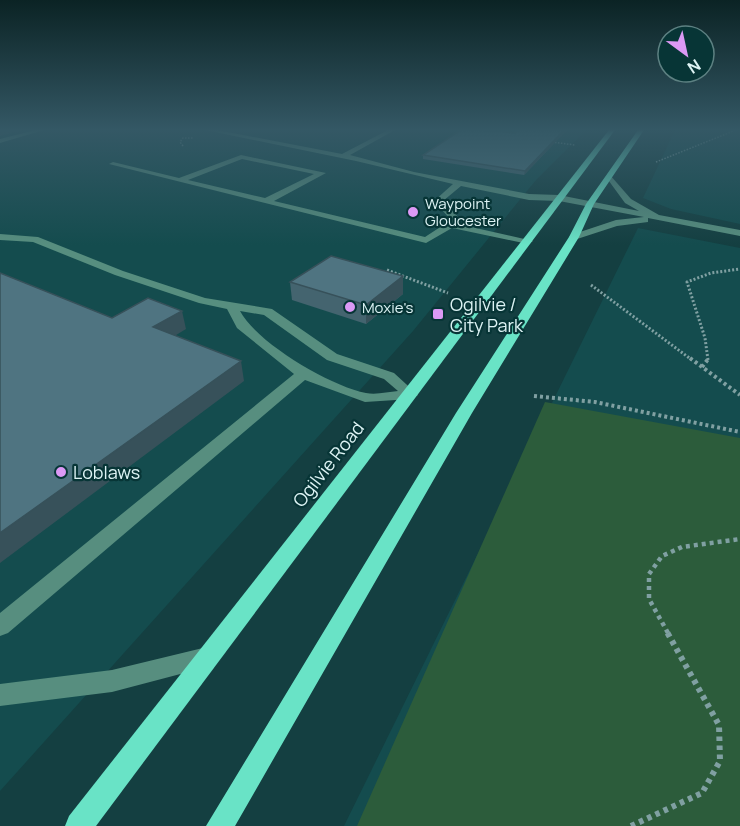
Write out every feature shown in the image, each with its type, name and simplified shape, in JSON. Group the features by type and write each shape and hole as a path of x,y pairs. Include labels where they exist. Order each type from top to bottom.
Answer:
{"main road":[{"name":"Ogilvie Road","path":"79,826 411,395 582,169"},
{"path":"220,826 464,412 574,237 590,204 616,169"}],"street":[{"path":"131,169 426,240 456,220 438,201 459,183"},
{"path":"180,180 212,169"},
{"path":"267,201 322,173 303,169"},
{"path":"398,169 529,197 559,198 740,233"},
{"path":"414,169 536,189 559,198"},
{"path":"610,177 628,201 661,218"},
{"path":"574,237 616,223 661,218"},
{"path":"451,225 528,241"},
{"path":"0,237 35,239 120,273 203,301 268,312 332,357 389,376 411,395"},
{"path":"231,305 241,326 303,374 365,398 411,395"},
{"path":"0,626 303,374"},
{"path":"0,695 112,681 207,657"}],"path":[{"path":"702,367 709,358 707,341 692,307 687,282 711,273 740,269"},
{"path":"387,270 448,293"},
{"path":"591,285 740,395"},
{"path":"534,396 595,402 740,432"},
{"path":"630,826 702,793 720,761 718,725 649,599 649,574 662,556 682,547 740,539"}],"shaded area":[{"path":"0,169 547,169 413,331 0,791"},
{"path":"657,169 740,169 740,224 671,209 643,198"},
{"path":"638,228 740,248 740,826 344,826"}],"green space":[{"path":"545,402 740,438 740,826 357,826"}],"building":[{"path":"331,256 403,276 366,305 290,282"},
{"name":"Loblaws","path":"0,273 112,318 148,298 182,311 153,327 241,361 0,533"}],"place":[{"name":"Waypoint Gloucester","path":"413,212"},
{"name":"Moxie's","path":"350,307"},
{"name":"Ogilvie / City Park","path":"438,314"},
{"name":"Loblaws","path":"61,472"}]}
